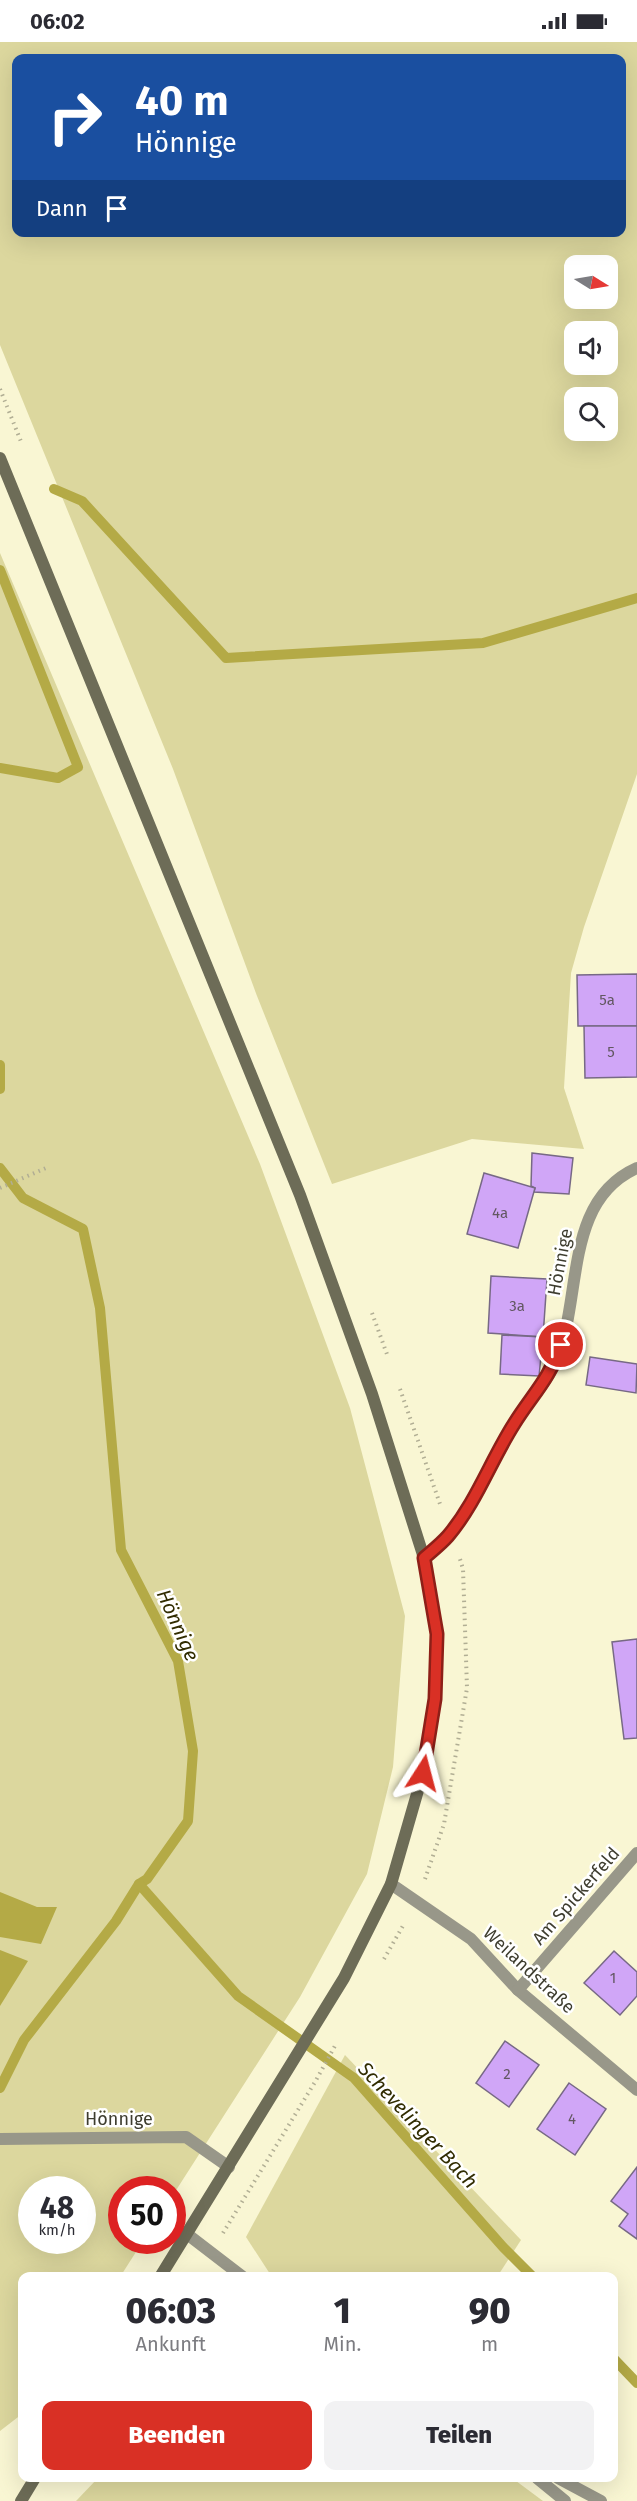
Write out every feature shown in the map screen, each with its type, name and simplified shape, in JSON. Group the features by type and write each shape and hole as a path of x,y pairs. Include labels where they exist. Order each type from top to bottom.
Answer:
{"main road":[{"path":"0,458 300,1195 372,1395 424,1558 437,1634 435,1699 423,1773 391,1884 344,1978 297,2058 163,2272"},
{"path":"21,2501 33,2482"}],"street":[{"name":"Hönnige","path":"424,1558 448,1536 469,1505 514,1424 544,1384 554,1364 569,1316 586,1222 597,1202 612,1184 637,1168"},
{"name":"Am Spickerfeld","path":"518,1990 637,1853"},
{"name":"Weilandstraße","path":"391,1884 471,1940 518,1990 637,2090"},
{"name":"Hönnige","path":"5,2140 38,2137 186,2137 229,2167"},
{"path":"187,2234 236,2272"},
{"path":"542,2482 565,2501"},
{"path":"565,2482 601,2501"}],"path":[{"path":"0,1188 46,1168"},
{"path":"211,2254 338,2041"}],"shaded area":[{"path":"0,42 637,42 637,774 584,927 571,973 564,1088 584,1149 472,1139 332,1184 257,996 173,769 0,345"},
{"path":"0,553 260,1164 350,1408 405,1616 393,1767 367,1874 300,1997 185,2176 108,2176 108,2254 135,2254 123,2272 18,2272 18,2417 0,2431"},
{"path":"0,1892 37,1907 57,1907 41,1944 0,1937"},
{"path":"0,1950 28,1961 0,2006"},
{"path":"345,2055 521,2240 500,2272 269,2272 246,2237"},
{"path":"94,2482 517,2482 543,2501 76,2501"}],"building":[{"path":"637,974 637,1026 578,1026 577,975"},
{"path":"584,1026 637,1026 637,1077 585,1078"},
{"path":"532,1153 573,1158 569,1194 534,1192 535,1188 531,1186"},
{"path":"484,1173 535,1188 518,1248 467,1234"},
{"path":"491,1276 547,1279 543,1337 488,1333"},
{"path":"502,1335 543,1337 539,1376 500,1374"},
{"path":"590,1357 637,1364 636,1393 586,1385"},
{"path":"637,1639 637,1738 624,1739 612,1642"},
{"path":"614,1951 637,1972 637,1996 620,2015 584,1983"},
{"path":"505,2041 539,2065 509,2107 476,2083"},
{"path":"569,2083 606,2109 575,2155 537,2129"},
{"path":"637,2167 637,2239 619,2226 628,2214 611,2201"}],"waterway":[{"path":"54,489 82,501 226,658 483,643 637,598"},
{"path":"0,570 78,767 58,778 0,768"},
{"name":"Hönnige","path":"0,1065 0,1089"},
{"name":"Hönnige","path":"0,1168 23,1198 83,1229 100,1308 121,1550 178,1661 193,1751 188,1821 147,1879 139,1884 116,1921 24,2040 0,2088"},
{"name":"Schevelinger Bach","path":"139,1884 238,1996 354,2078 503,2247 528,2272"},
{"name":"Schevelinger Bach","path":"618,2363 637,2383"}],"route":[{"path":"423,1773 435,1699 437,1634 424,1558 448,1536 469,1505 514,1424 544,1384 561,1345"}]}
